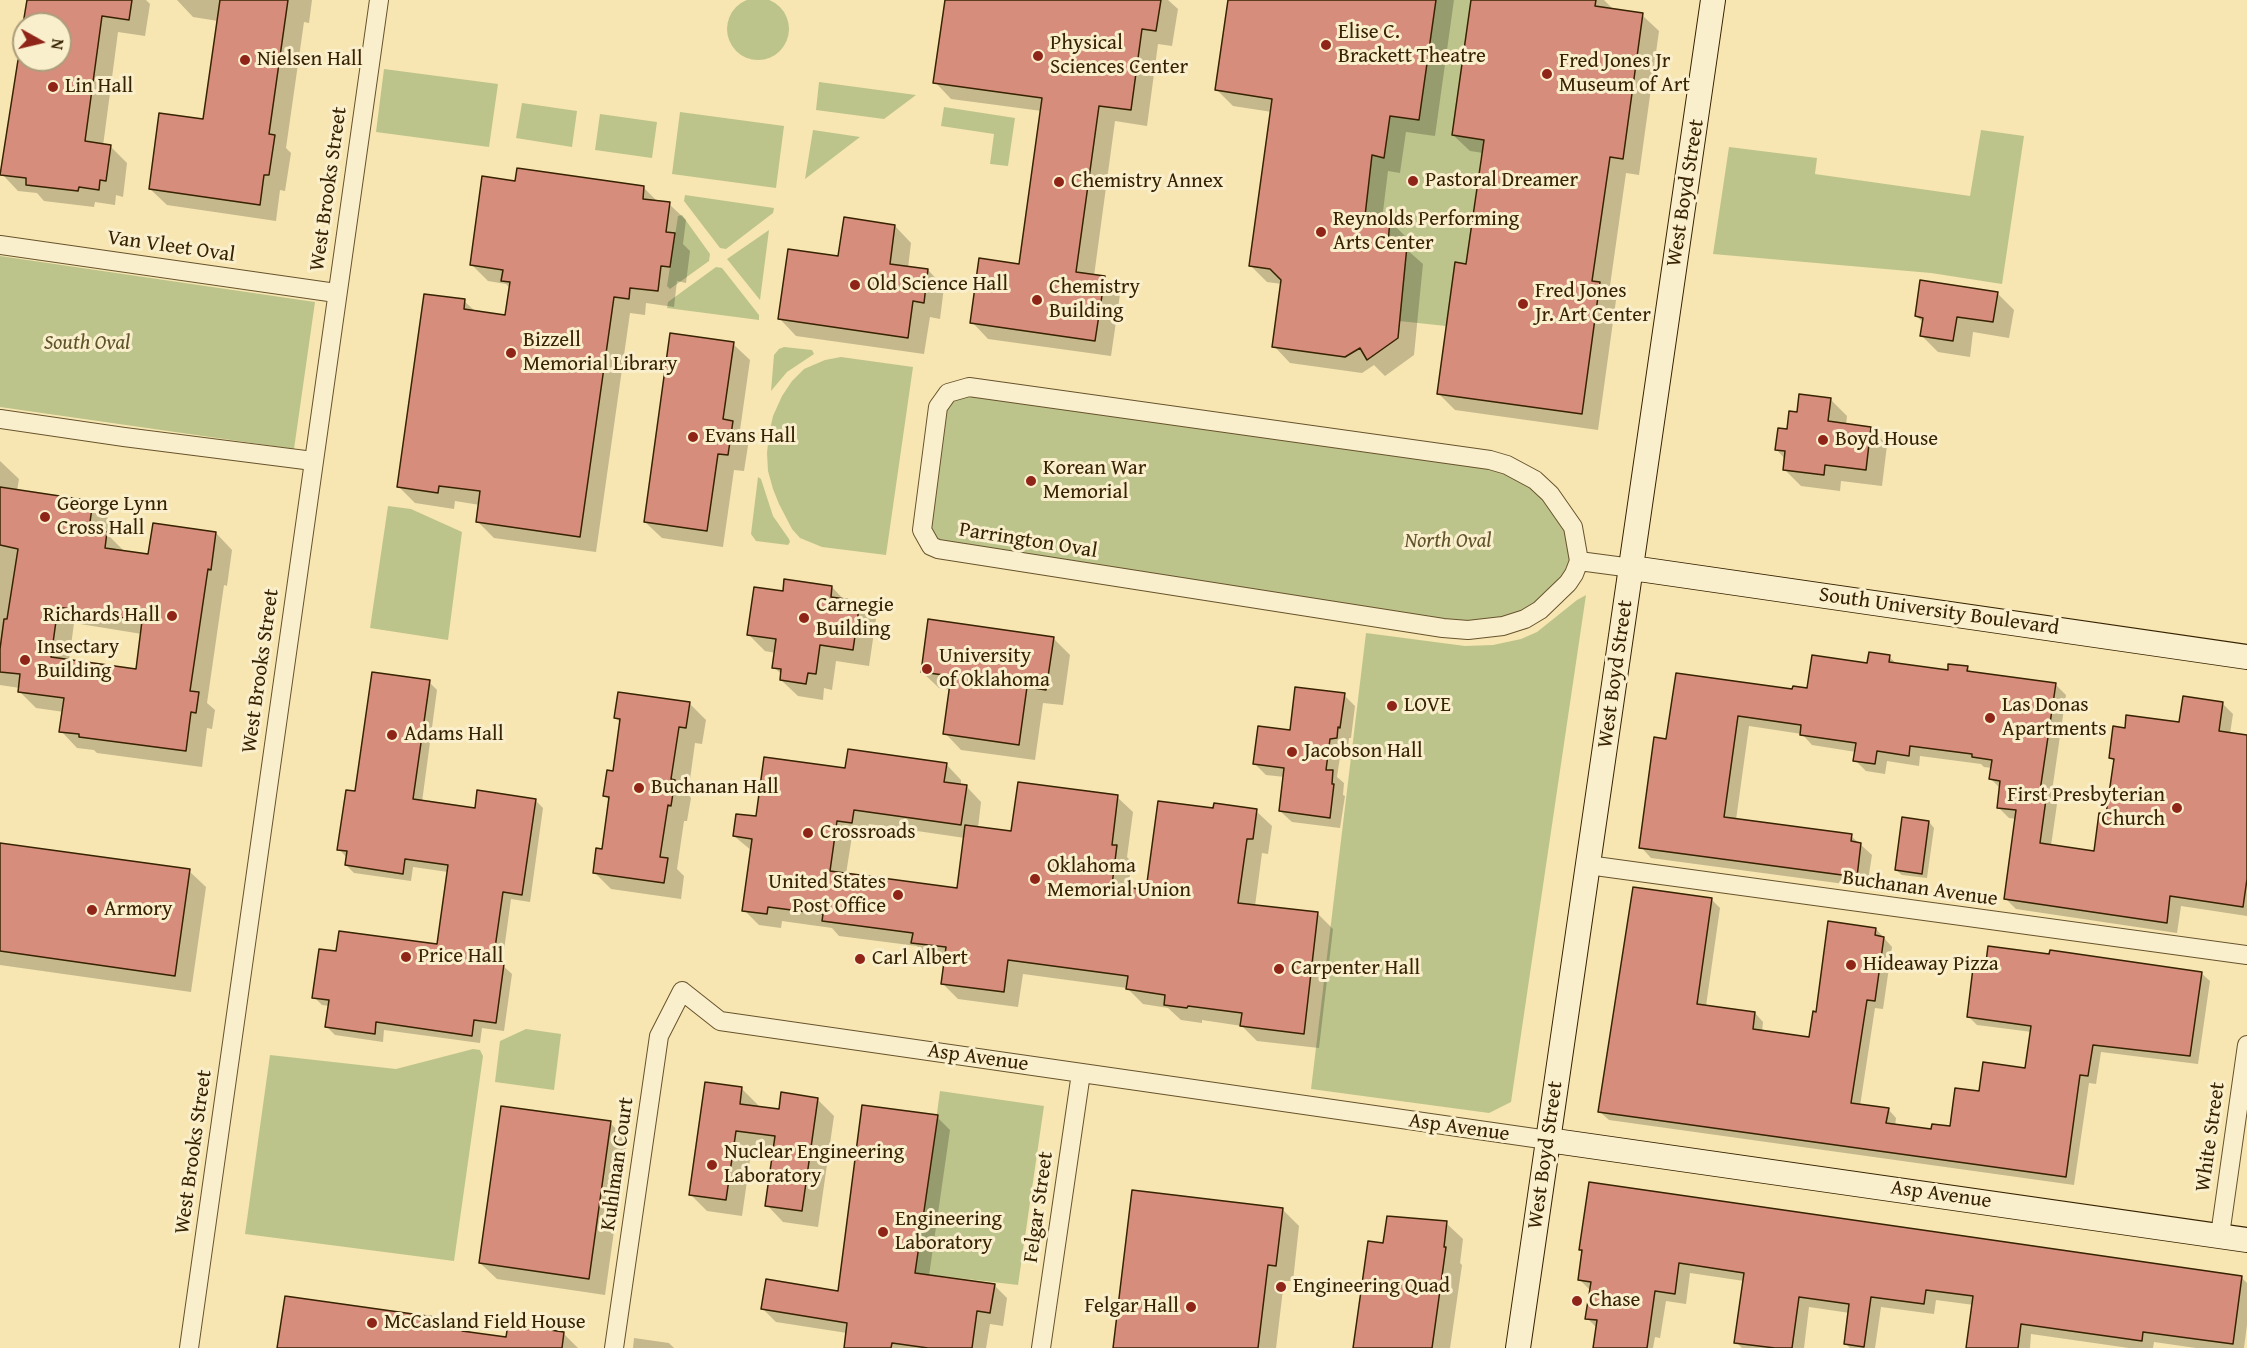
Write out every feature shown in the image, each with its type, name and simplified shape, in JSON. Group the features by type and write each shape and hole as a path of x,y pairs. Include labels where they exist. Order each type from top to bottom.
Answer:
{"street":[{"name":"West Brooks Street","path":"189,1348 379,0"},
{"name":"West Boyd Street","path":"1518,1348 1713,0"},
{"name":"Van Vleet Oval","path":"0,245 336,293"},
{"name":"Parrington Oval","path":"969,387 1490,460 1506,465 1535,480 1550,494 1573,527 1579,561 1568,583 1540,610 1525,619 1503,626 1468,630 949,552 931,546 922,530 938,407 948,393 969,387"},
{"path":"0,418 124,437 313,461"},
{"path":"1579,561 1632,568"},
{"name":"South University Boulevard","path":"1632,568 2247,657"},
{"name":"Buchanan Avenue","path":"1588,865 2247,956"},
{"name":"Asp Avenue","path":"682,991 720,1021 2247,1240"},
{"name":"Kuhlman Court","path":"614,1348 659,1036 682,991"},
{"name":"White Street","path":"2220,1235 2247,1045"},
{"name":"Felgar Street","path":"1041,1348 1081,1073"}],"green space":[{"path":"752,-2 764,-2 780,7 787,17 789,29 787,41 780,51 764,60 752,60 741,55 732,46 727,35 727,23 732,12 741,3"},
{"path":"1436,0 1471,0 1452,135 1508,143 1481,156 1466,264 1456,262 1446,326 1399,321 1407,246 1388,244 1390,219 1365,216 1372,155 1384,157 1357,111 1419,120"},
{"path":"384,69 498,84 489,147 376,132"},
{"path":"819,82 916,95 884,119 816,110"},
{"path":"522,103 577,111 572,147 516,138"},
{"path":"944,107 1015,118 1008,166 990,164 994,134 941,126"},
{"path":"680,112 784,126 776,188 672,174"},
{"path":"600,114 657,122 652,158 595,150"},
{"path":"813,130 860,137 805,179"},
{"path":"1981,130 2024,136 2002,284 1931,273 1713,254 1729,147 1817,158 1815,174 1970,196"},
{"path":"685,195 774,208 773,213 726,249 720,248 684,201"},
{"path":"682,215 710,254 709,261 670,289 667,286 678,216"},
{"path":"769,230 760,300 727,259"},
{"name":"South Oval","path":"0,256 315,302 294,449 0,407"},
{"path":"716,267 722,268 759,315 759,320 667,308 668,302"},
{"path":"784,347 812,350 814,354 787,372 771,391 774,355"},
{"path":"841,357 913,367 886,555 822,547 800,538 792,529 779,504 768,471 769,434 773,416 782,396 804,369 825,360"},
{"name":"North Oval","path":"948,393 1490,460 1535,480 1577,541 1557,595 1484,628 938,549 923,516"},
{"path":"758,477 761,479 773,516 789,539 788,545 756,541 751,534"},
{"path":"388,506 411,509 462,532 448,640 370,628"},
{"path":"1586,595 1511,1102 1489,1113 1311,1089 1366,633 1465,646 1493,645 1521,639 1537,632"},
{"path":"526,1029 561,1034 554,1090 495,1082 500,1041"},
{"path":"473,1049 480,1050 483,1056 454,1261 245,1234 270,1055 396,1069"},
{"path":"940,1091 1044,1106 1018,1285 915,1273"}],"building":[{"name":"Lin Hall","path":"27,0 132,0 129,20 102,16 85,141 111,145 106,181 100,180 99,190 79,187 78,191 26,185 26,178 0,175 16,72 72,72 72,12 25,12"},
{"name":"Nielsen Hall","path":"220,0 288,0 269,134 275,135 269,175 264,175 260,205 149,189 159,113 203,119"},
{"path":"945,0 1161,0 1156,31 1142,29 1131,110 1099,106 1076,272 1105,276 1095,341 970,323 979,258 1019,264 1042,98 933,83"},
{"path":"1228,0 1436,0 1419,120 1390,116 1384,158 1372,155 1365,216 1390,219 1388,244 1407,246 1398,338 1367,360 1360,348 1345,357 1272,347 1281,280 1270,269 1249,266 1272,99 1215,90"},
{"path":"1471,0 1596,0 1595,6 1643,13 1623,159 1610,157 1592,281 1600,282 1582,414 1437,394 1455,262 1466,264 1484,140 1452,135"},
{"name":"Bizzell Memorial Library","path":"517,168 644,186 643,199 670,202 666,232 675,233 670,267 661,266 658,291 630,288 629,299 614,297 580,537 476,522 480,491 439,486 438,493 397,487 424,294 465,299 464,309 505,315 510,282 501,281 503,270 470,265 482,176 515,181"},
{"name":"Old Science Hall","path":"844,217 895,225 890,264 928,269 924,303 913,301 908,338 778,319 788,249 838,256"},
{"path":"1920,280 1998,292 1993,322 1957,317 1953,341 1920,336 1923,318 1915,316"},
{"name":"Evans Hall","path":"670,333 734,342 723,419 733,421 728,455 718,454 707,531 644,522"},
{"name":"Boyd House","path":"1799,394 1831,398 1828,421 1871,427 1866,470 1825,465 1824,475 1783,470 1785,451 1775,450 1778,428 1787,429 1789,411 1797,412"},
{"path":"0,487 93,501 89,529 107,532 105,548 148,554 153,523 216,532 211,570 208,569 190,691 199,692 196,713 191,712 186,751 79,737 79,734 59,732 64,698 18,692 20,674 0,672 0,649 18,549 0,545","holes":["58,607 142,621 136,669 51,657"]},
{"name":"Carnegie Building","path":"784,579 832,586 831,597 860,601 853,650 820,645 816,674 808,673 806,684 780,680 781,669 772,668 776,639 747,635 754,587 783,591"},
{"path":"928,619 1054,637 1046,690 1027,687 1019,745 943,734 951,676 921,672"},
{"path":"1869,652 1890,655 1889,662 1948,670 1948,664 1968,666 1967,671 2056,683 2040,791 2047,792 2040,843 2094,851 2099,813 2106,814 2114,759 2109,758 2113,726 2125,728 2126,715 2179,722 2183,696 2223,702 2219,731 2247,735 2247,879 2243,907 2170,896 2167,923 2004,899 2016,810 1997,808 2000,781 1989,779 1992,760 1972,757 1972,754 1910,746 1909,756 1877,751 1875,764 1853,761 1856,743 1800,735 1801,725 1738,716 1724,817 1852,834 1851,841 1861,843 1857,877 1639,848 1654,737 1666,739 1676,673 1792,689 1793,686 1807,688 1812,655 1867,663"},
{"path":"372,672 430,680 413,799 475,808 477,790 536,799 522,895 503,892 493,962 504,964 496,1023 474,1020 472,1036 376,1022 375,1034 325,1027 329,1000 312,998 319,949 336,951 339,931 437,944 448,865 405,859 403,874 345,865 347,851 337,850 346,790 355,791"},
{"name":"Jacobson Hall","path":"1295,687 1345,693 1337,738 1330,739 1326,770 1333,770 1332,784 1334,784 1330,818 1279,811 1284,768 1253,764 1258,726 1290,730"},
{"name":"Buchanan Hall","path":"618,692 690,702 686,728 679,727 671,779 675,780 671,806 668,805 660,857 668,858 664,883 593,873 596,848 602,849 609,797 603,796 607,770 613,771 620,719 614,718"},
{"name":"Oklahoma Memorial Union","path":"848,749 947,763 944,782 967,785 961,825 854,810 852,823 837,821 830,871 957,888 965,825 1011,831 1018,782 1118,795 1112,845 1117,845 1112,885 1146,890 1158,801 1213,808 1214,803 1257,809 1253,839 1247,839 1238,903 1318,912 1304,1034 1240,1026 1242,1013 1164,1005 1165,995 1126,989 1128,976 1008,960 1004,992 941,984 946,947 911,943 913,933 822,921 823,914 768,907 767,914 742,911 752,839 733,836 736,814 756,816 764,757 845,768"},
{"path":"1902,817 1929,821 1922,874 1895,870"},
{"name":"Armory","path":"0,843 190,869 175,976 0,951"},
{"path":"1633,887 1712,898 1697,1004 1755,1012 1753,1029 1809,1037 1813,1011 1816,1012 1828,921 1876,928 1875,935 1884,937 1875,1001 1867,1000 1851,1103 1889,1108 1886,1123 1931,1129 1932,1124 1950,1126 1955,1088 1979,1091 1983,1062 2025,1068 2031,1026 1967,1017 1973,968 1985,970 1988,946 2049,954 2050,950 2202,972 2190,1056 2093,1045 2088,1076 2080,1075 2066,1177 1598,1112"},
{"name":"Nuclear Engineering Laboratory","path":"705,1082 742,1087 740,1104 779,1109 781,1092 818,1098 802,1211 765,1206 775,1136 736,1131 726,1200 689,1195"},
{"name":"Engineering Laboratory","path":"862,1105 938,1115 915,1273 995,1284 990,1313 977,1311 972,1348 928,1348 892,1343 891,1348 844,1348 847,1323 761,1309 766,1279 838,1291"},
{"path":"501,1106 611,1121 589,1279 479,1263"},
{"path":"1589,1182 2242,1276 2233,1344 2143,1332 2142,1341 2021,1324 2018,1348 1966,1348 1973,1296 1926,1290 1924,1304 1871,1297 1864,1347 1844,1344 1849,1304 1799,1297 1792,1348 1734,1343 1744,1273 1679,1263 1675,1294 1655,1291 1647,1348 1593,1348 1597,1320 1585,1319 1591,1282 1578,1280 1582,1250 1579,1250"},
{"name":"Felgar Hall","path":"1132,1190 1283,1208 1276,1266 1268,1265 1258,1348 1113,1348"},
{"path":"1387,1216 1447,1221 1444,1247 1446,1247 1432,1348 1353,1348 1368,1241 1383,1243"},
{"name":"McCasland Field House","path":"285,1296 463,1321 462,1331 506,1337 508,1324 564,1332 562,1348 277,1348"}],"place":[{"name":"Elise C. Brackett Theatre","path":"1326,45"},
{"name":"Physical Sciences Center","path":"1038,56"},
{"name":"Nielsen Hall","path":"245,60"},
{"name":"Fred Jones Jr Museum of Art","path":"1547,74"},
{"name":"Lin Hall","path":"53,87"},
{"name":"Pastoral Dreamer","path":"1413,181"},
{"name":"Chemistry Annex","path":"1059,182"},
{"name":"Reynolds Performing Arts Center","path":"1321,232"},
{"name":"Old Science Hall","path":"855,285"},
{"name":"Chemistry Building","path":"1037,300"},
{"name":"Fred Jones Jr. Art Center","path":"1523,304"},
{"name":"Bizzell Memorial Library","path":"511,353"},
{"name":"Evans Hall","path":"693,437"},
{"name":"Boyd House","path":"1823,440"},
{"name":"Korean War Memorial","path":"1031,481"},
{"name":"George Lynn Cross Hall","path":"45,517"},
{"name":"Richards Hall","path":"172,616"},
{"name":"Carnegie Building","path":"804,618"},
{"name":"Insectary Building","path":"25,660"},
{"name":"University of Oklahoma","path":"927,669"},
{"name":"LOVE","path":"1392,706"},
{"name":"Las Donas Apartments","path":"1990,718"},
{"name":"Adams Hall","path":"392,735"},
{"name":"Jacobson Hall","path":"1292,752"},
{"name":"Buchanan Hall","path":"639,788"},
{"name":"First Presbyterian Church","path":"2177,808"},
{"name":"Crossroads","path":"808,833"},
{"name":"Oklahoma Memorial Union","path":"1035,879"},
{"name":"United States Post Office","path":"898,895"},
{"name":"Armory","path":"92,910"},
{"name":"Price Hall","path":"406,957"},
{"name":"Carl Albert","path":"860,959"},
{"name":"Hideaway Pizza","path":"1851,965"},
{"name":"Carpenter Hall","path":"1279,969"},
{"name":"Nuclear Engineering Laboratory","path":"712,1165"},
{"name":"Engineering Laboratory","path":"883,1232"},
{"name":"Engineering Quad","path":"1281,1287"},
{"name":"Chase","path":"1577,1301"},
{"name":"Felgar Hall","path":"1191,1307"},
{"name":"McCasland Field House","path":"372,1323"}]}
